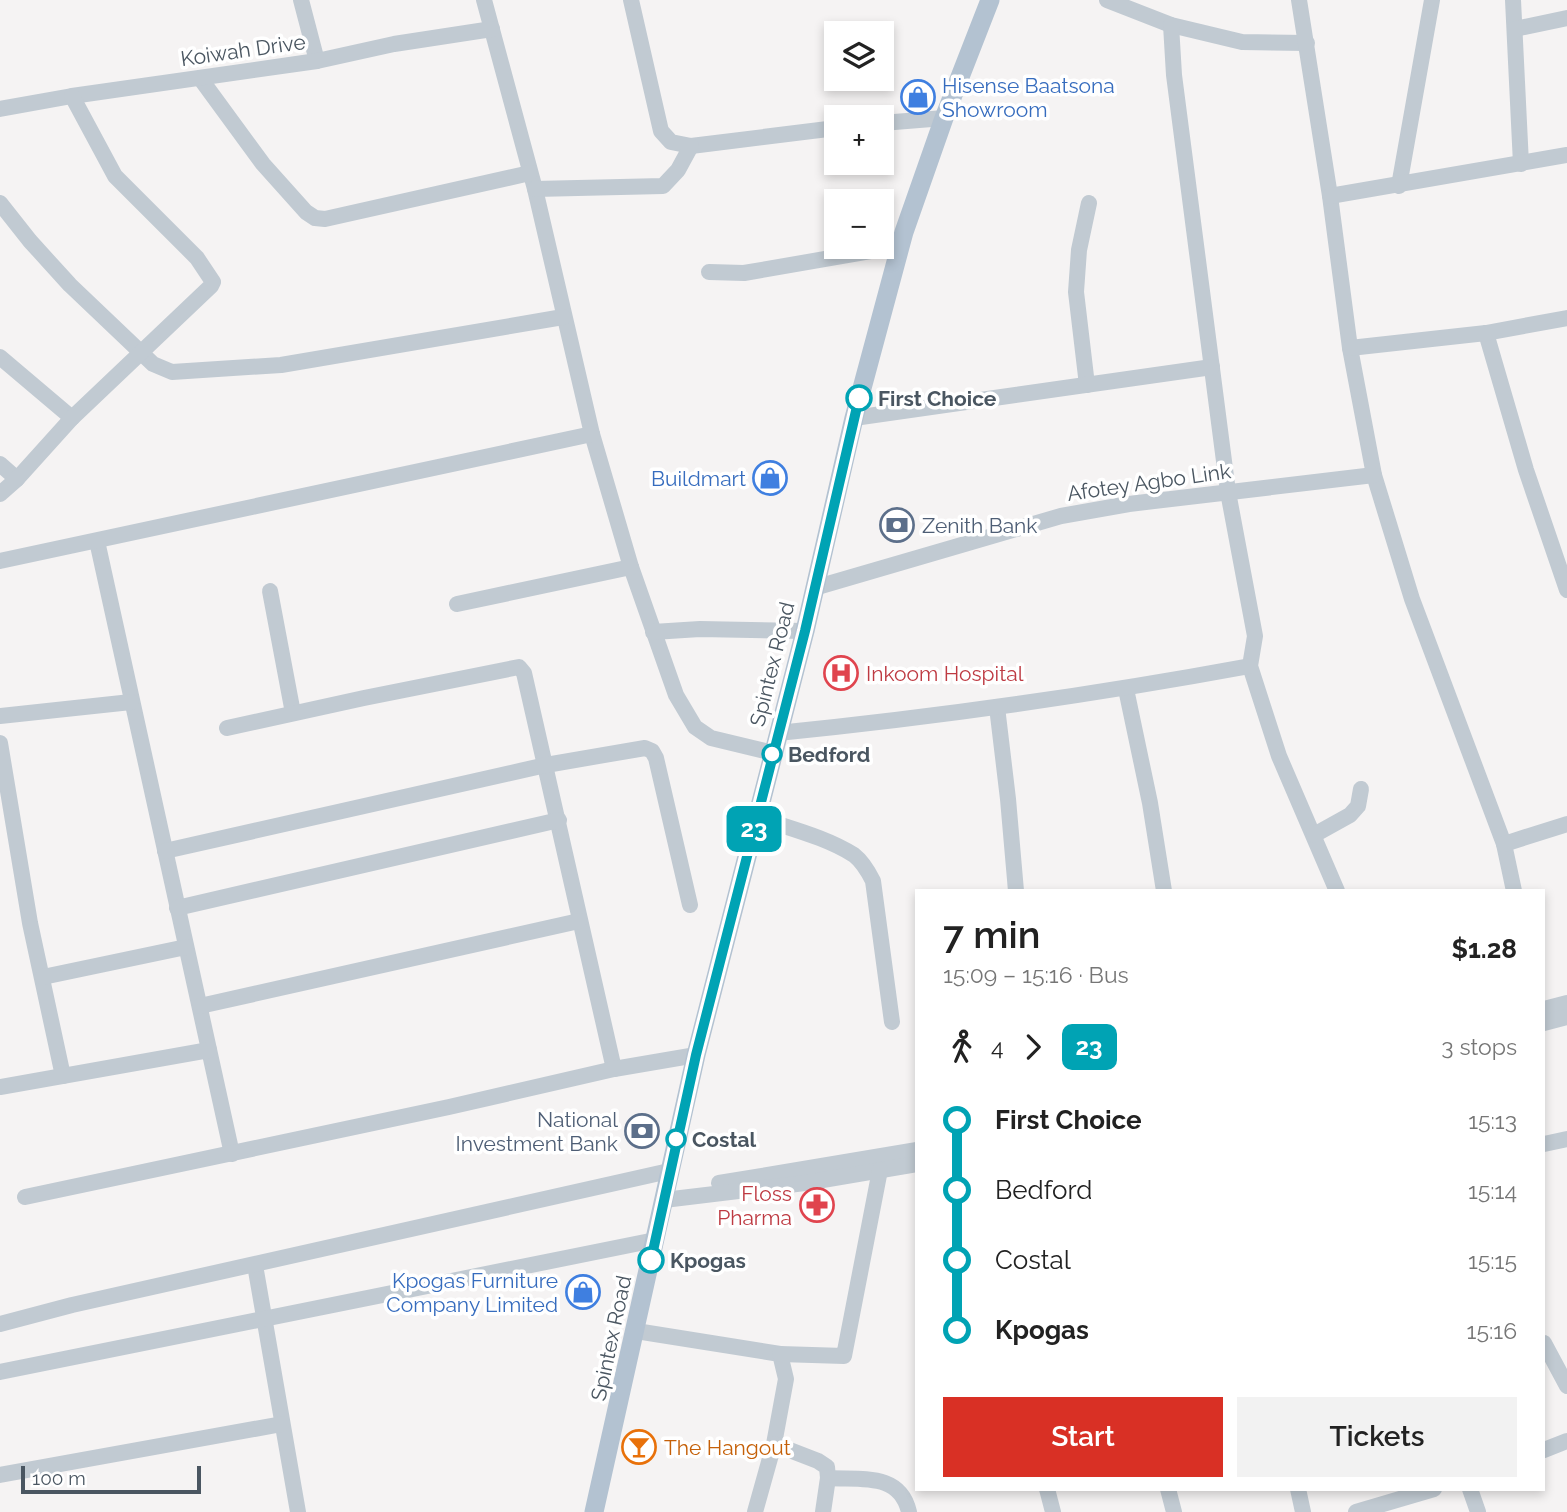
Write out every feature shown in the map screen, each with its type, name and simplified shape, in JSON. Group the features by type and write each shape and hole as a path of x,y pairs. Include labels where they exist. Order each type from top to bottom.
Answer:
{"main road":[{"name":"Spintex Road","path":"594,1512 696,1055 805,631 854,418 900,246 944,118 990,0"}],"street":[{"path":"301,0 317,61"},
{"path":"485,0 535,190 592,434 631,567 676,695 695,727 711,738 772,753"},
{"path":"631,0 661,131 671,142 691,146 824,129"},
{"path":"1107,0 1171,25 1242,42 1307,43"},
{"path":"1299,0 1330,196 1350,348 1374,475 1412,599 1504,844 1514,889"},
{"path":"1399,186 1432,0"},
{"path":"1513,0 1521,164"},
{"path":"1515,29 1567,18"},
{"path":"1171,25 1174,75 1228,492 1255,636 1250,666 1279,756 1336,889"},
{"name":"Koiwah Drive","path":"0,109 317,61 394,44 492,29"},
{"path":"200,78 263,164 306,212 315,218 325,219 530,173"},
{"path":"0,494 72,418 211,286 212,278 197,258 115,176 72,96"},
{"path":"894,122 944,118"},
{"path":"535,190 663,186 678,170 691,146"},
{"path":"1330,196 1567,155"},
{"path":"0,203 30,241 71,285 153,364 172,372 281,365 563,317"},
{"path":"1087,385 1076,292 1079,250 1089,203"},
{"path":"709,272 753,272 900,246"},
{"path":"1350,348 1486,332 1567,318"},
{"path":"1486,332 1526,470 1567,590"},
{"path":"0,357 72,418"},
{"path":"854,418 1212,367"},
{"path":"0,561 251,505 592,434"},
{"path":"0,464 17,479"},
{"name":"Afotey Agbo Link","path":"814,588 1061,516 1228,492 1374,475"},
{"path":"97,541 232,1154"},
{"path":"457,604 631,567"},
{"path":"271,591 293,713"},
{"path":"653,632 699,629 805,631"},
{"path":"778,733 1126,689 1250,666"},
{"path":"227,728 519,667 524,674 559,820 579,921 614,1069"},
{"path":"1126,689 1150,803 1164,889"},
{"path":"0,716 131,702"},
{"path":"997,707 1016,889"},
{"path":"0,743 30,923 64,1076"},
{"path":"165,852 546,765 641,748 652,751 656,758 690,905"},
{"path":"1314,835 1350,815 1358,806 1361,789"},
{"path":"757,817 834,845 855,856 866,867 873,881 892,1022"},
{"path":"177,908 559,820"},
{"path":"1504,844 1567,824"},
{"path":"200,1006 579,921"},
{"path":"43,977 187,947"},
{"path":"1545,1009 1567,1003"},
{"path":"1545,1022 1567,1017"},
{"path":"0,1087 209,1050"},
{"path":"25,1197 614,1069 696,1055"},
{"path":"1545,1144 1567,1139"},
{"path":"0,1324 72,1305 255,1265 666,1186 803,1171 915,1150"},
{"path":"666,1186 805,1183 915,1164"},
{"path":"636,1331 780,1354 844,1356 880,1170"},
{"path":"0,1372 655,1240"},
{"path":"255,1265 298,1512"},
{"path":"1545,1345 1567,1386"},
{"path":"755,1512 774,1444 786,1379 780,1354"},
{"path":"0,1475 282,1424"},
{"path":"1545,1450 1567,1441"},
{"path":"774,1444 827,1466 823,1512"},
{"path":"828,1478 886,1482 900,1491 909,1512"},
{"path":"1048,1491 1053,1512"},
{"path":"1169,1491 1174,1512"},
{"path":"1298,1491 1303,1512"},
{"path":"1356,1512 1427,1491"},
{"path":"1471,1491 1478,1512"}],"bus line":[{"name":"23","path":"651,1260 696,1055 805,631 859,398"}],"place":[{"name":"Hisense Baatsona Showroom","path":"918,97"},
{"name":"First Choice","path":"859,398"},
{"name":"Buildmart","path":"770,478"},
{"name":"Zenith Bank","path":"897,525"},
{"name":"Inkoom Hospital","path":"841,673"},
{"name":"Bedford","path":"772,754"},
{"name":"National Investment Bank","path":"642,1131"},
{"name":"Costal","path":"676,1139"},
{"name":"Floss Pharma","path":"817,1205"},
{"name":"Kpogas","path":"651,1260"},
{"name":"Kpogas Furniture Company Limited","path":"583,1292"},
{"name":"The Hangout","path":"639,1447"}]}
